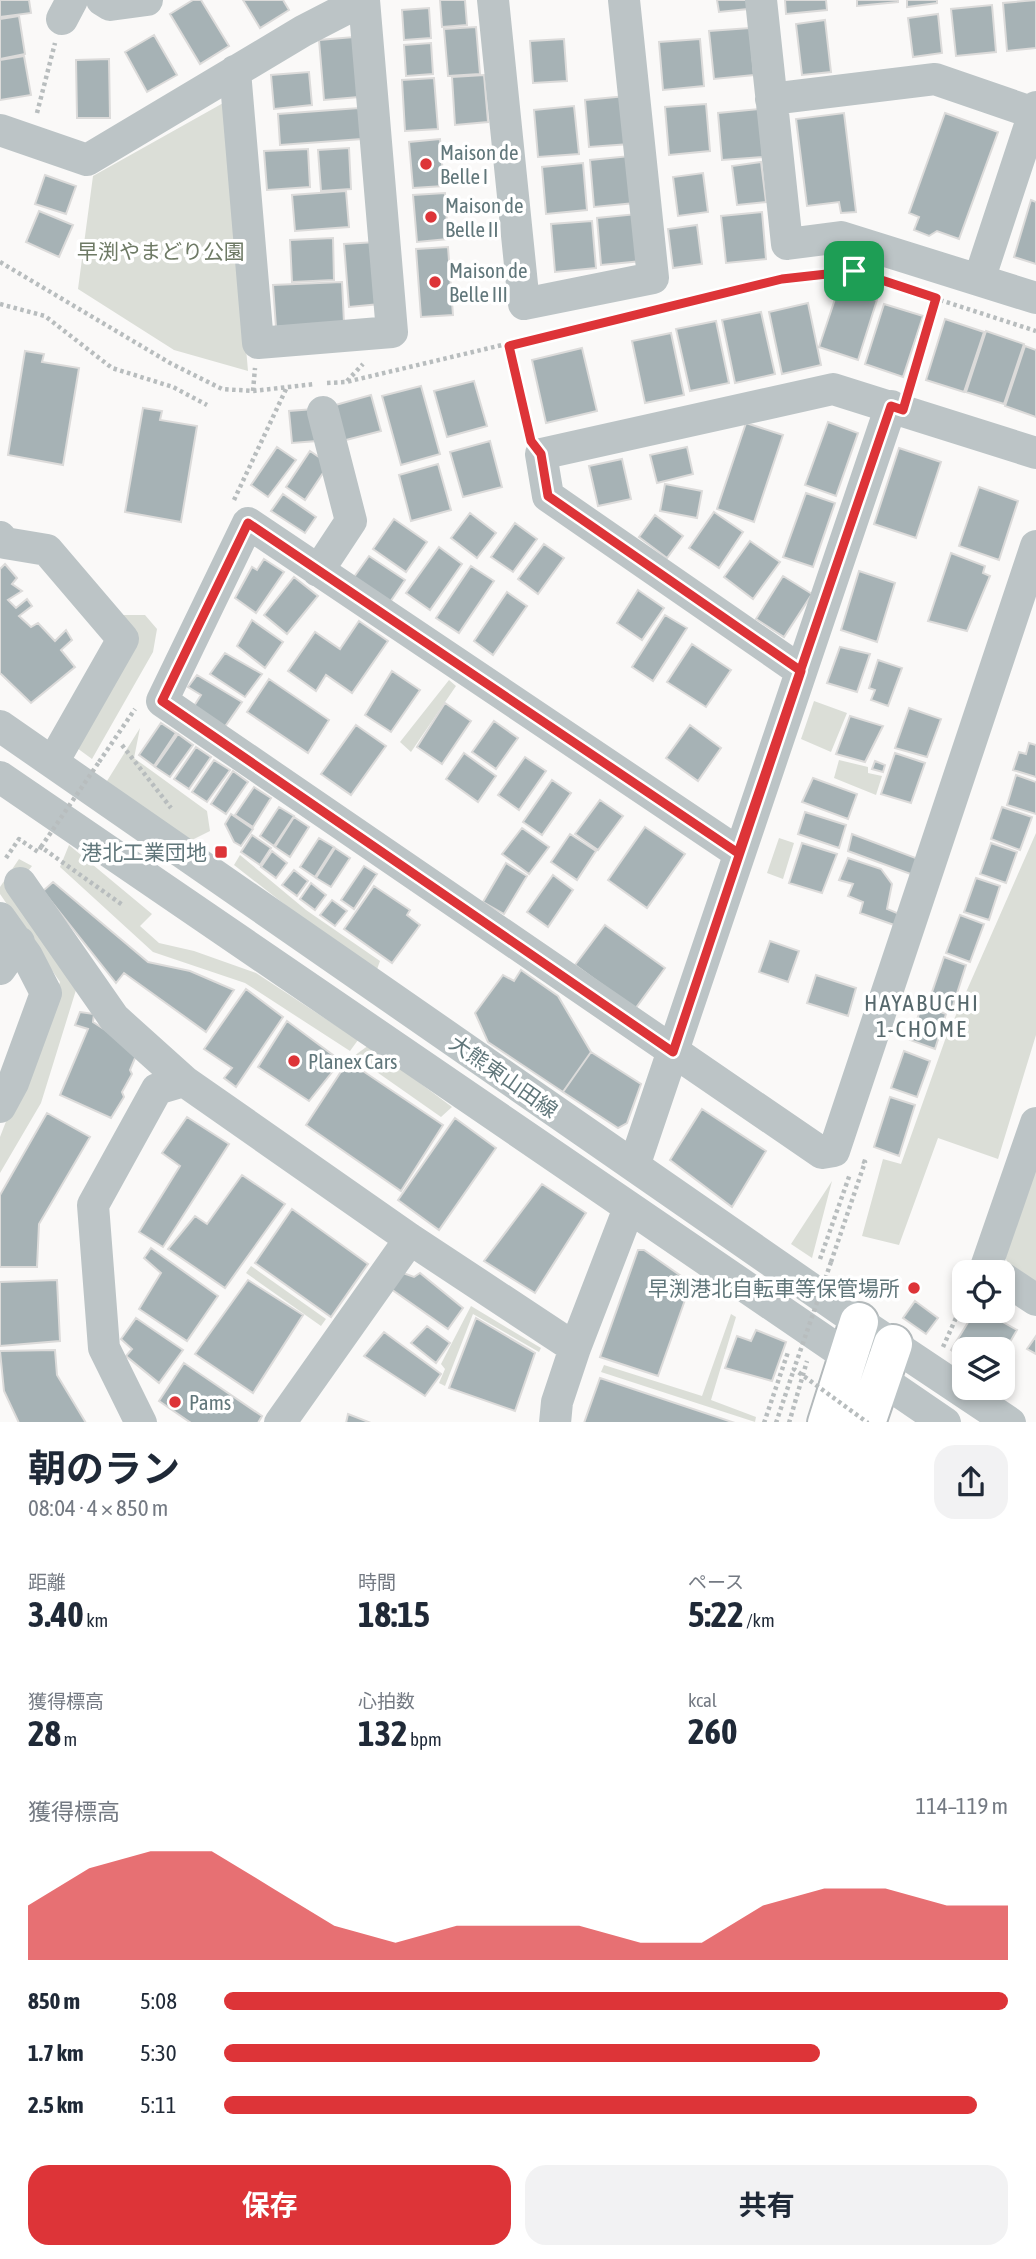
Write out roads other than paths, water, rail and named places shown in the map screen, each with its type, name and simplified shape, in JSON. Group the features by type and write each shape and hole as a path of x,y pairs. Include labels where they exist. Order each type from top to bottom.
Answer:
{"highway":[{"path":"827,1422 853,1338"},
{"path":"867,1422 893,1344"}],"street":[{"path":"102,0 110,5 147,0"},
{"path":"0,130 33,129 87,160 235,71 303,31 364,0 392,332 258,343 235,71"},
{"path":"493,0 524,304 653,278 624,0"},
{"path":"761,0 787,244 841,237 1036,298"},
{"path":"771,99 935,79 1035,110 979,280"},
{"path":"801,671 548,496 541,454 833,389 1036,453"},
{"path":"634,1166 801,671 897,408"},
{"path":"318,570 351,521 323,412"},
{"path":"738,853 248,523 162,701 822,1153 834,1151 1036,545"},
{"path":"0,537 5,543 47,550 122,639 53,762"},
{"name":"大熊東山田線","path":"0,726 634,1166 853,1338 880,1380 943,1422"},
{"name":"大熊東山田線","path":"0,777 629,1208 853,1338 893,1344 1009,1422"},
{"path":"10,875 114,1018 184,1081 410,1239 575,1348"},
{"path":"0,969 9,930"},
{"path":"0,1107 13,1083 46,993 9,930"},
{"path":"141,1422 104,1348 93,1205 157,1089 184,1081"},
{"path":"988,1260 1036,1123"},
{"path":"555,1422 557,1402 575,1348 629,1208"},
{"path":"281,1422 410,1239"},
{"path":"1015,1286 1036,1300"}],"place":[{"name":"Maison de Belle I","path":"426,164"},
{"name":"Maison de Belle II","path":"431,217"},
{"name":"Maison de Belle III","path":"435,282"},
{"name":"港北工業団地","path":"221,852"},
{"name":"Planex Cars","path":"294,1061"},
{"name":"早渕港北自転車等保管場所","path":"914,1288"},
{"name":"Pams","path":"175,1402"}],"district":[{"name":"HAYABUCHI 1-CHOME","path":"922,1016"}],"park label":[{"name":"早渕やまどり公園","path":"161,251"}]}
